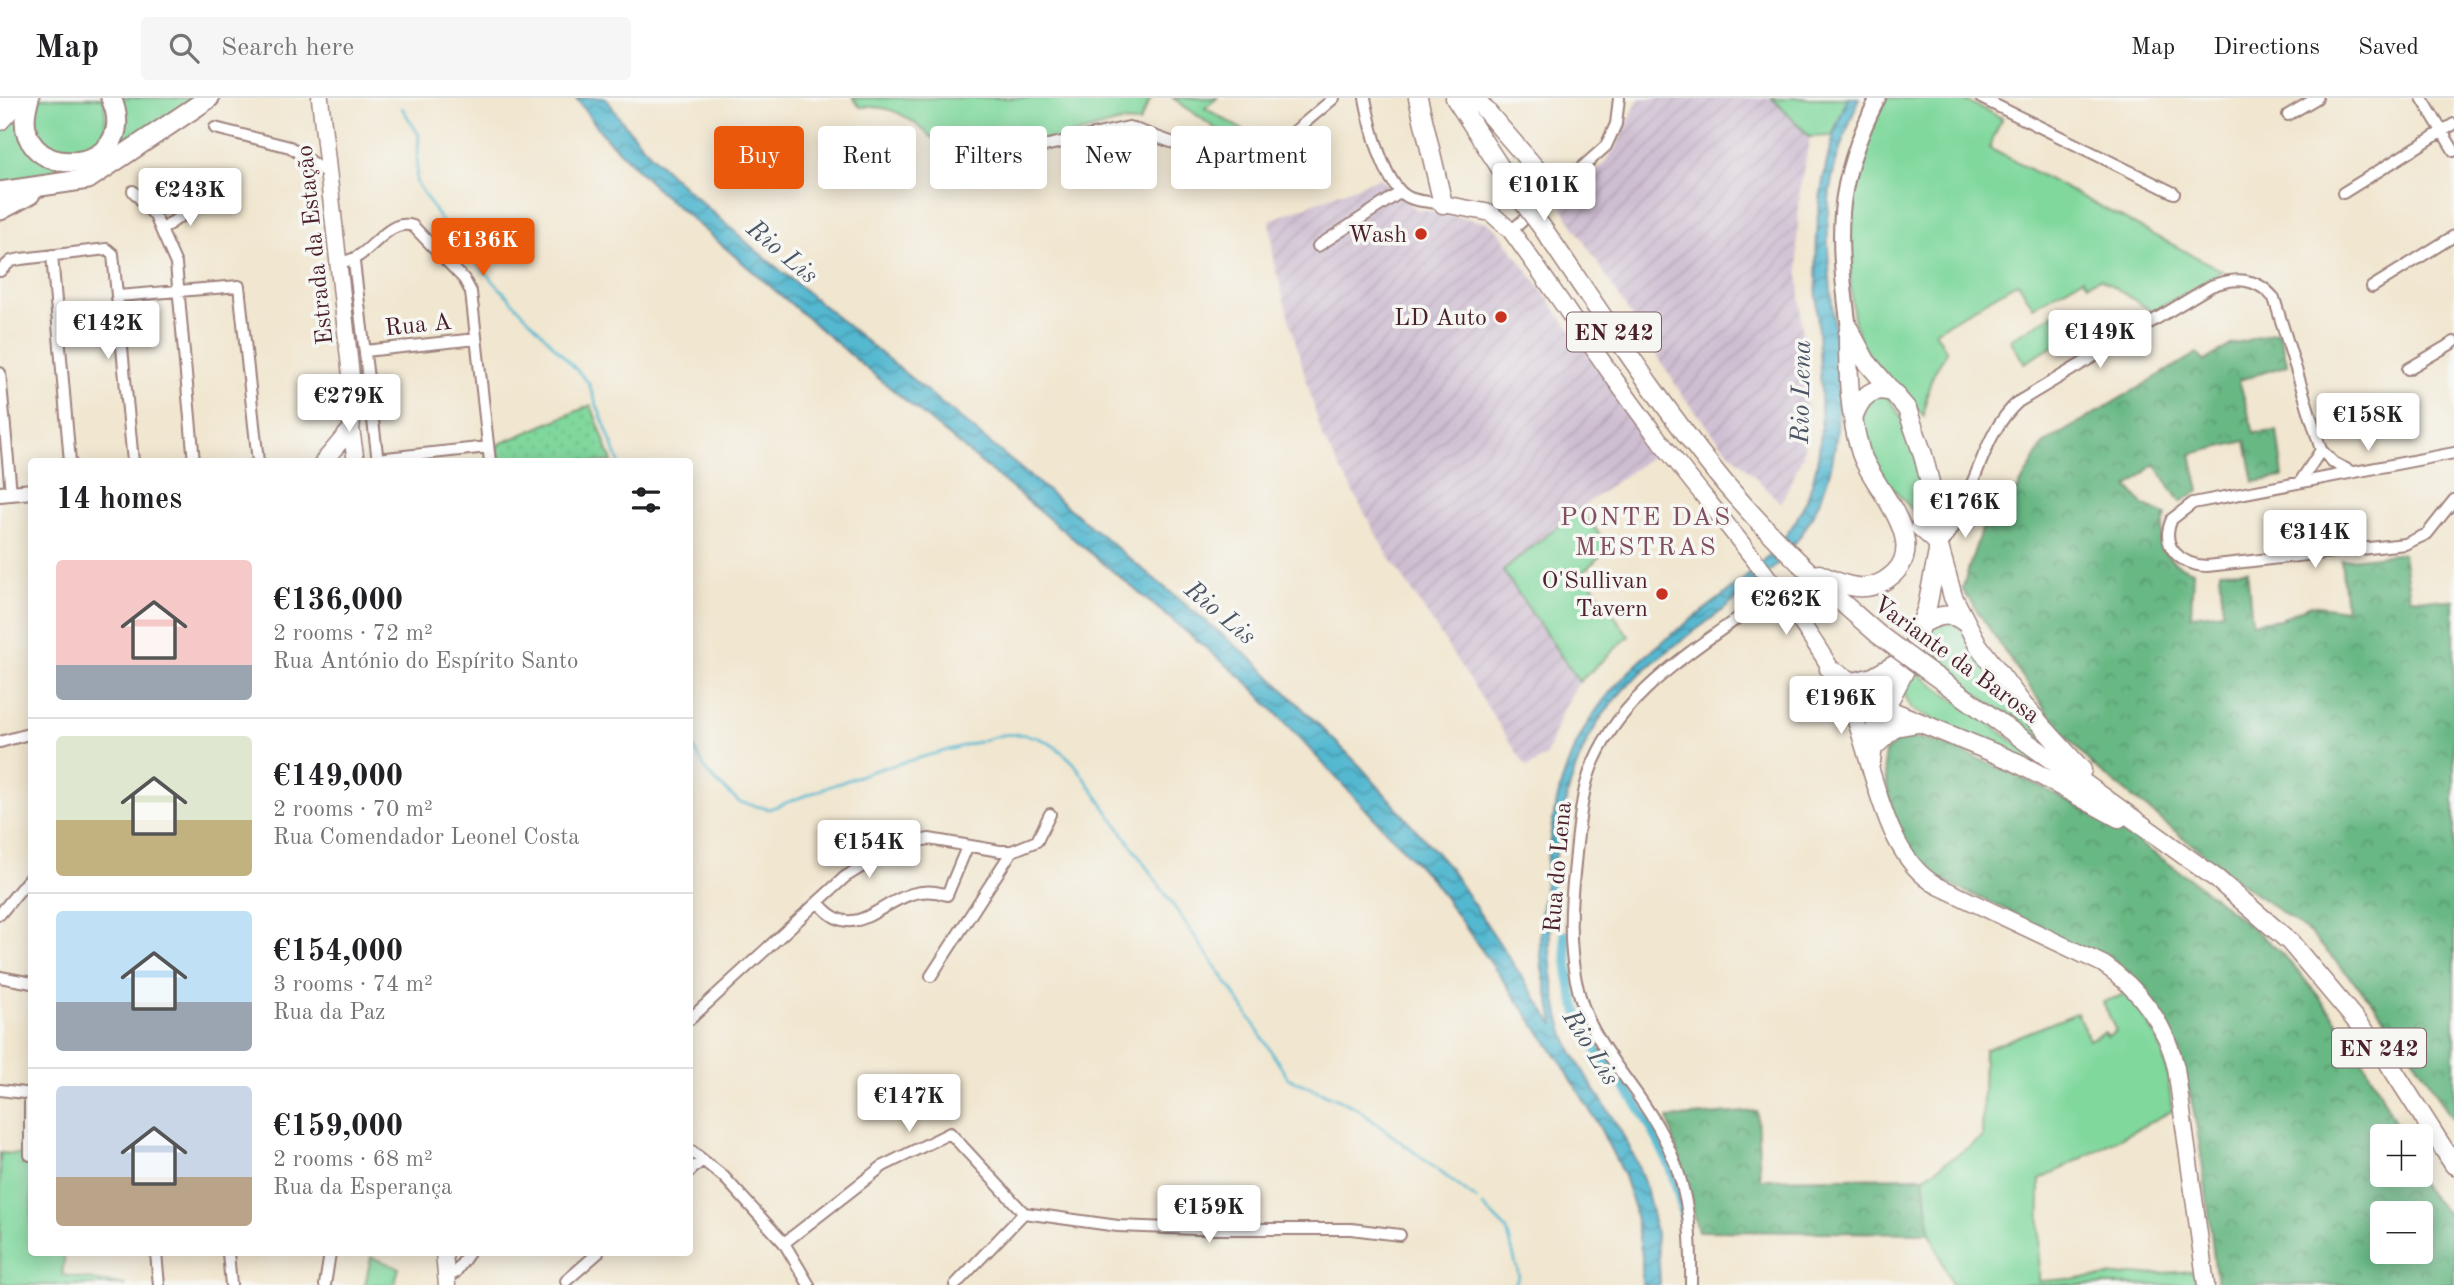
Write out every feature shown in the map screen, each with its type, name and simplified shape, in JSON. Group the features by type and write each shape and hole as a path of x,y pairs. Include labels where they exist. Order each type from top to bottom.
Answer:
{"highway":[{"path":"29,98 25,116 29,137 43,156 64,163 86,161 110,142 117,122 111,98"},
{"path":"0,209 12,201 56,185 97,175 209,98"},
{"path":"0,192 56,185"}],"main road":[{"path":"0,102 4,98"},
{"path":"0,121 21,98"},
{"name":"Estrada da Estação","path":"320,98 329,175 347,262 354,403 351,429 356,458"},
{"path":"1418,98 1443,204"},
{"name":"Variante da Barosa","path":"1446,98 1496,163"},
{"name":"Variante da Barosa","path":"1455,98 1518,195 1697,447 1757,520 1809,572 1880,635 2252,906 2290,942 2379,1048 2454,1165"},
{"path":"1475,98 1556,192"},
{"name":"EN 242","path":"1443,204 1490,213 1511,231 1641,416 1752,558 1829,669"},
{"path":"1849,329 1866,361 1896,394 1912,420 1946,514 1922,624 1905,670 1885,706 1871,756"},
{"path":"1809,572 1816,572 1844,586 1863,587 1884,581 1899,565 1904,546 1901,522 1863,460 1852,421 1849,329"},
{"path":"1852,421 1858,403 1869,392 1882,389 1896,394"},
{"name":"Estrada da Estação","path":"325,458 351,429"},
{"name":"Estrada da Estação","path":"327,458 344,452 352,458"},
{"path":"1863,460 1920,527 1938,543 1949,587 1964,622 2030,714 2121,808"},
{"path":"1885,706 1885,693 1908,635 1926,574 1926,544 1920,527"},
{"path":"1908,635 1922,624 1950,615 1964,622"},
{"path":"1849,686 1896,664"},
{"path":"1829,669 1849,686 1878,696 1885,706 1918,723 2022,765 2163,839"},
{"path":"1849,686 1897,838 1917,872 2035,934 2103,964 2136,993 2158,1022 2170,1046 2176,1068 2206,1285"},
{"path":"1871,756 1895,727 1918,723"},
{"name":"Variante da Barosa","path":"2290,942 2317,962 2360,1008 2401,1064 2454,1147"},
{"path":"444,1256 447,1281"}],"street":[{"path":"1047,145 1129,127 1227,162 1253,161 1269,153 1334,98"},
{"path":"1365,98 1375,140 1390,176 1401,192 1415,200 1443,204"},
{"path":"1511,231 1606,146 1616,124 1619,98"},
{"path":"1849,329 1840,240 1842,195 1858,141 1878,98"},
{"path":"1981,98 2174,193"},
{"path":"2288,115 2317,98"},
{"path":"2422,98 2454,151"},
{"path":"2343,193 2454,124"},
{"path":"215,128 290,147 329,175"},
{"path":"133,191 163,229 176,264 181,290 194,458"},
{"path":"1318,246 1401,192"},
{"path":"163,229 200,202"},
{"path":"378,458 365,351 347,262 394,226 413,226 469,286 489,458"},
{"path":"2372,286 2454,236"},
{"path":"0,271 11,261 111,250 118,296 133,458"},
{"path":"52,255 70,458"},
{"path":"1946,514 1989,437 2018,402 2211,286 2234,280 2258,283 2274,298 2321,450 2334,463 2352,472"},
{"path":"118,296 235,284 241,290 258,458"},
{"name":"Rua A","path":"365,351 476,339"},
{"path":"2408,369 2454,342"},
{"path":"0,373 5,494 28,491"},
{"path":"395,458 488,447"},
{"path":"2300,482 2321,450"},
{"path":"2454,453 2184,507 2168,527 2174,553 2188,564 2207,566 2405,544 2427,534 2454,500"},
{"name":"Rua do Lena","path":"1691,1285 1692,1226 1674,1158 1658,1125 1598,1039 1581,998 1570,918 1581,810 1595,761 1624,714 1666,671 1774,588"},
{"path":"0,742 28,734"},
{"path":"693,1017 818,902 864,864 899,845 929,839 1012,852 1037,841 1050,814"},
{"path":"818,902 829,915 849,923 866,917 912,892 936,891 947,895 967,847"},
{"path":"931,976 1012,852"},
{"path":"0,914 28,880"},
{"path":"0,977 28,982"},
{"path":"0,1090 28,1093"},
{"path":"784,1243 883,1166 950,1133 1024,1213 1118,1226 1196,1230 1351,1229 1400,1235"},
{"path":"693,1153 724,1177 784,1243 809,1285"},
{"path":"693,1168 701,1161"},
{"path":"955,1285 1024,1213"},
{"path":"156,1256 159,1285"},
{"path":"228,1256 231,1285"},
{"path":"325,1285 330,1256"},
{"path":"447,1281 456,1273 466,1256"},
{"path":"566,1281 595,1256"}],"shaded area":[{"path":"1639,98 1772,98 1810,137 1800,188 1797,243 1807,421 1803,455 1781,503 1720,442 1683,396 1561,206 1598,171 1617,146"},
{"path":"1379,178 1416,209 1487,222 1497,229 1659,451 1573,513 1503,570 1579,682 1563,708 1546,756 1527,768 1385,550 1322,436 1274,264 1270,220"}],"green space":[{"path":"34,98 104,98 104,136 93,146 56,154 36,137"},
{"path":"116,98 199,98 91,171 0,185 0,131 19,112 30,149 97,162"},
{"path":"853,98 1151,98 1139,123 1061,126 1061,139 1047,142 1047,126 930,126 930,135 906,117 893,111 878,107 860,107"},
{"path":"1173,98 1217,98 1205,108 1236,126 1212,126"},
{"path":"1772,98 1848,98 1832,136 1810,137"},
{"path":"1886,98 1960,98 2002,118 1989,148 2223,271 2153,312 2100,278 2088,284 2083,278 2033,307 2018,282 1935,331 1947,352 1931,382 1924,416 1868,353 1857,332 1852,304 1848,242 1849,193 1859,156"},
{"path":"2054,314 2068,338 2024,363 2010,339"},
{"path":"2278,331 2288,365 2239,380 2254,433 2277,431 2283,477 2254,482 2246,441 2191,454 2199,491 2180,502 2155,464 2128,487 2143,505 2166,515 2162,535 2164,550 2175,562 2193,571 2191,616 2223,612 2220,571 2247,570 2252,623 2280,619 2311,605 2346,610 2341,560 2403,553 2410,598 2454,601 2454,1122 2420,1067 2371,1000 2310,933 2234,878 2092,765 2053,721 1962,589 1990,502 2005,512 2043,444 2197,353 2204,361 2231,345"},
{"path":"1884,394 1896,408 1913,441 1933,533 1873,466 1860,427 1866,400"},
{"path":"591,405 611,458 500,458 497,445"},
{"path":"1579,509 1610,547 1583,572 1629,636 1579,682 1503,571"},
{"path":"1955,623 2059,755 1932,661 1920,675 2079,788 1912,709 1903,691 1925,634 1937,624"},
{"path":"1902,738 1911,738 1948,747 2009,772 2078,807 2145,847 2207,892 2277,949 2318,996 2350,1040 2396,1124 2370,1124 2370,1187 2423,1187 2454,1220 2454,1285 2217,1285 2205,1179 2192,1102 2171,1033 2156,1005 2031,923 1939,879 1918,863 1898,827 1884,763 1885,752"},
{"path":"2126,994 2148,1023 2161,1048 2172,1111 2040,1180 2039,1281 2194,1271 2196,1285 1952,1285 1930,1233 1924,1177 1982,1138 1984,1050 2077,1013 2089,1040 2105,1032 2107,1036 2116,1031 2103,1002"},
{"path":"1757,1111 1760,1179 1924,1177 1930,1233 1698,1231 1668,1118"},
{"path":"0,1153 28,1155 28,1256 65,1256 62,1275 125,1285 8,1285 0,1282"},
{"path":"371,1257 399,1268 394,1285 365,1285"}],"water":[{"name":"Rio Lis","path":"576,98 606,98 637,140 655,159 752,247 1260,666 1361,767 1448,866 1554,1025 1542,966 1540,926 1551,829 1559,791 1571,757 1586,727 1605,699 1629,672 1657,646 1727,593 1760,564 1788,532 1809,493 1821,433 1816,270 1819,212 1828,155 1837,127 1848,98 1859,98 1837,160 1829,199 1828,236 1838,391 1837,429 1831,466 1819,502 1786,555 1758,583 1648,667 1616,698 1585,746 1574,773 1555,859 1550,931 1551,965 1560,1018 1570,1047 1626,1141 1641,1174 1655,1229 1660,1285 1642,1285 1642,1256 1633,1204 1624,1176 1598,1124 1561,1062 1432,880 1246,681 860,363 661,193 605,137"}],"waterway":[{"path":"402,108 419,135 416,182 451,236 588,382 617,458"},
{"path":"693,746 708,774 739,802 769,809 872,771 1002,735 1033,736 1050,743 1074,763 1232,990 1288,1078 1355,1107 1477,1200"},
{"path":"1565,935 1570,983 1580,1017 1595,1046 1640,1108 1657,1139 1677,1188 1684,1221"},
{"path":"1483,1206 1507,1230 1519,1276 1514,1285"}],"place":[{"name":"Wash","path":"1421,234"},
{"name":"LD Auto","path":"1501,317"},
{"name":"O'Sullivan Tavern","path":"1662,594"}],"district":[{"name":"PONTE DAS MESTRAS","path":"1646,531"}],"water label":[{"name":"Rio Lena","path":"1800,392"}]}
